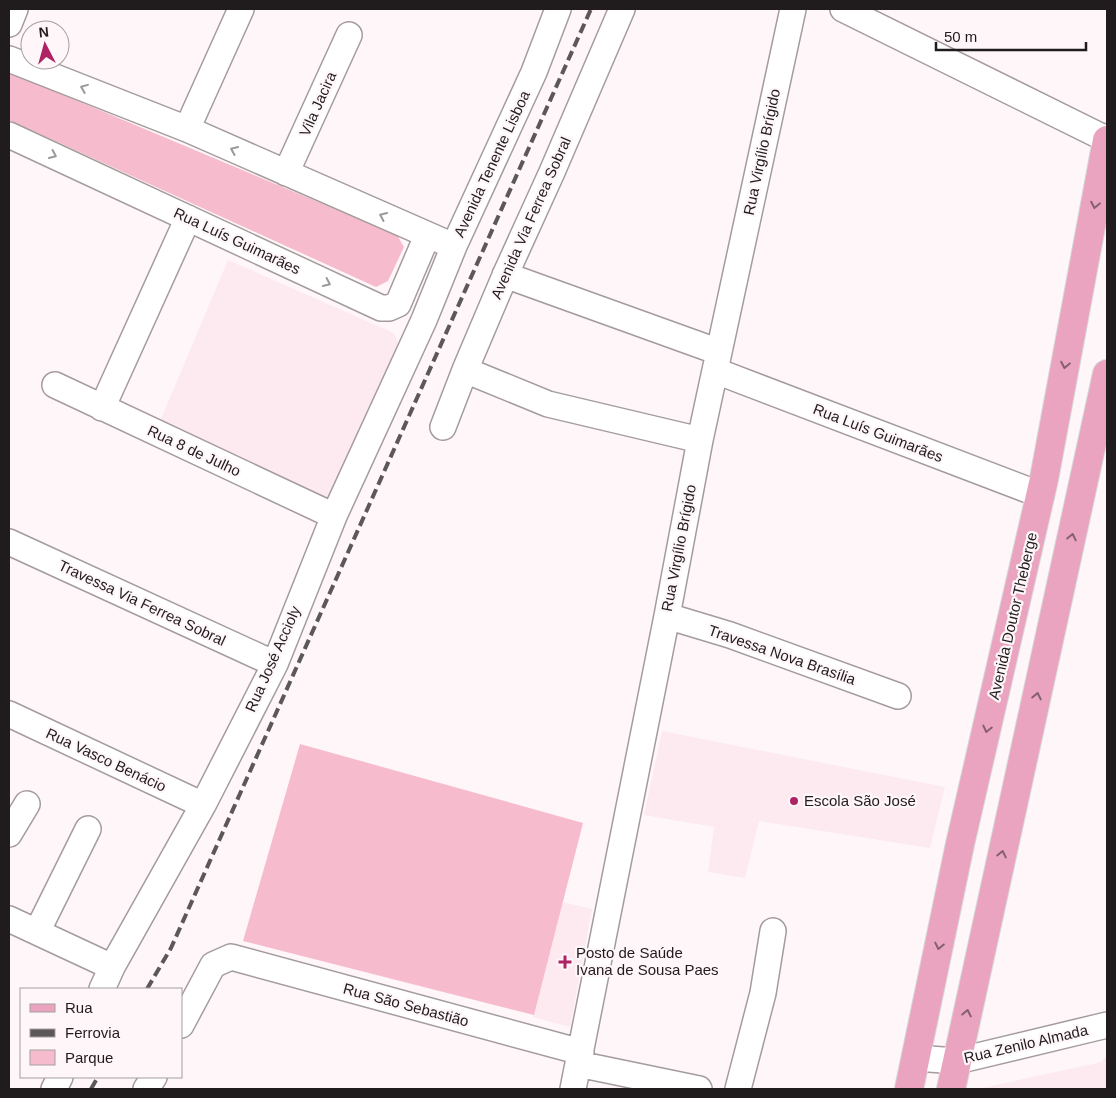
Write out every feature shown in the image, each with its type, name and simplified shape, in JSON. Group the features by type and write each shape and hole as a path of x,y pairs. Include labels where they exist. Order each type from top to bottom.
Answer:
{"main road":[{"name":"Avenida Doutor Theberge","path":"909,1089 960,844 1043,487 1107,139"},
{"path":"951,1089 1107,374"},
{"path":"1043,487 1082,489"}],"street":[{"path":"9,24 15,9"},
{"path":"187,129 241,9"},
{"name":"Avenida Tenente Lisboa","path":"424,320 454,246 534,72 558,9"},
{"name":"Avenida Via Ferrea Sobral","path":"443,428 464,370 622,9"},
{"name":"Rua Virgílio Brígido","path":"573,1089 700,440 793,9"},
{"path":"843,9 1107,139"},
{"name":"Vila Jacira","path":"286,173 349,35"},
{"path":"9,59 187,129 427,236 454,246"},
{"name":"Rua Luís Guimarães","path":"9,135 382,308 389,308 398,304 427,236"},
{"path":"102,408 188,218"},
{"name":"Rua Luís Guimarães","path":"505,275 717,361 1043,487"},
{"name":"Rua José Accioly","path":"102,988 112,967 203,805 275,664 334,516 424,320"},
{"path":"464,370 548,404 700,440"},
{"name":"Rua 8 de Julho","path":"55,385 334,516"},
{"name":"Travessa Via Ferrea Sobral","path":"9,542 275,664"},
{"name":"Travessa Nova Brasília","path":"667,616 730,635 898,696"},
{"name":"Rua Vasco Benácio","path":"9,714 203,805"},
{"path":"9,834 27,804"},
{"path":"37,932 88,829"},
{"path":"9,919 112,967"},
{"path":"738,1089 764,993 773,931"},
{"name":"Rua São Sebastião","path":"182,1023 213,965 231,957 579,1058 698,1089"},
{"name":"Rua Zenilo Almada","path":"915,1058 957,1061 1107,1025"},
{"path":"146,1089 153,1078"}],"shaded area":[{"path":"228,260 394,333 398,342 332,500 323,507 158,426"},
{"name":"Escola São José","path":"662,731 945,787 930,848 759,821 745,878 708,872 714,827 644,815"},
{"name":"Posto de Saúde Ivana de Sousa Paes","path":"563,902 592,909 570,1027 533,1017"},
{"path":"1107,1057 1107,1089 977,1089 1102,1062"}],"green space":[{"path":"9,72 397,235 404,247 388,281 376,287 9,120"},
{"path":"300,744 583,823 534,1015 243,941"}],"railway":[{"path":"148,988 171,948 591,9"},
{"path":"91,1089 97,1078"}],"place":[{"name":"Escola São José","path":"794,801"},
{"name":"Posto de Saúde Ivana de Sousa Paes","path":"565,962"}]}
